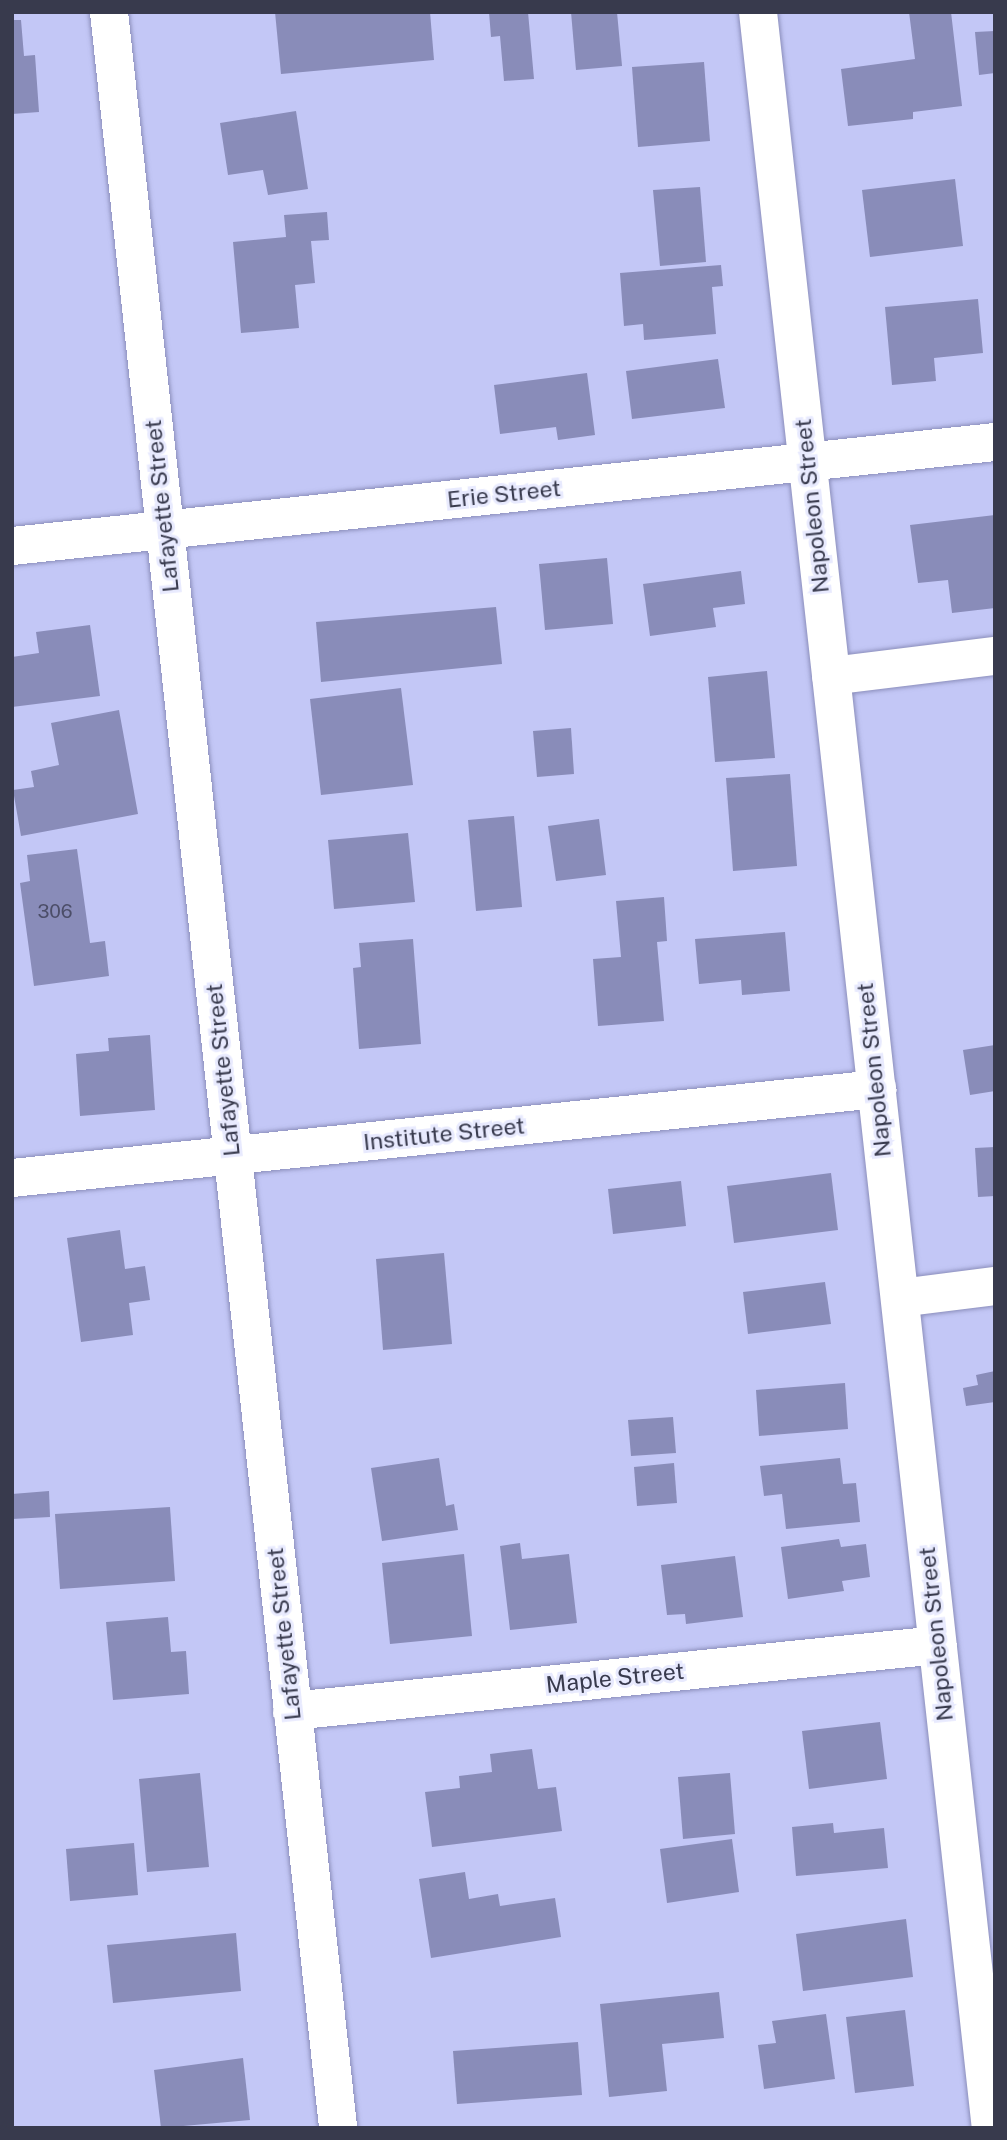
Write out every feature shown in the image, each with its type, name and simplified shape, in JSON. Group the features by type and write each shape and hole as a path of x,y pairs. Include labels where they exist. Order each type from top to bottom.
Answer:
{"street":[{"name":"Lafayette Street","path":"109,12 338,2128"},
{"name":"Napoleon Street","path":"758,12 938,1645 981,1919 991,2128"},
{"name":"Erie Street","path":"12,546 995,442"},
{"path":"831,676 995,656"},
{"name":"Institute Street","path":"12,1178 877,1089"},
{"path":"900,1298 995,1286"},
{"name":"Maple Street","path":"292,1711 938,1645"}],"building":[{"path":"275,12 430,12 434,60 281,74"},
{"path":"489,12 528,12 534,79 504,81 500,36 491,37"},
{"path":"571,12 617,12 622,66 576,70"},
{"path":"909,12 951,12 962,106 913,112 913,119 848,126 841,69 915,59"},
{"path":"12,20 21,20 24,56 35,55 39,112 12,114"},
{"path":"995,31 995,73 979,75 975,32"},
{"path":"704,62 710,141 638,147 632,67"},
{"path":"296,111 308,189 268,195 263,170 228,175 220,123"},
{"path":"955,179 963,246 870,257 862,190"},
{"path":"700,187 706,262 660,266 653,190"},
{"path":"327,212 329,240 311,241 315,283 295,285 299,328 241,333 233,242 286,237 284,215"},
{"path":"721,265 723,286 712,287 716,334 644,340 643,324 624,326 620,273"},
{"path":"978,299 983,353 934,358 936,381 892,385 885,307"},
{"path":"718,359 725,408 632,419 626,371"},
{"path":"587,373 595,435 558,440 556,427 500,434 494,385"},
{"path":"995,515 995,608 952,613 948,580 918,583 910,525"},
{"path":"607,558 613,624 545,630 539,564"},
{"path":"741,571 745,604 713,608 716,627 650,636 643,584"},
{"path":"496,607 502,664 321,682 316,622"},
{"path":"90,625 100,696 12,707 12,657 39,653 36,632"},
{"path":"767,671 775,758 715,762 708,677"},
{"path":"401,688 413,785 321,795 310,699"},
{"path":"119,710 138,814 21,836 13,790 34,787 31,771 59,765 51,723"},
{"path":"571,728 574,774 537,777 533,731"},
{"path":"790,774 797,866 733,871 726,778"},
{"path":"514,816 522,907 476,911 468,820"},
{"path":"599,819 606,875 556,881 548,826"},
{"path":"408,833 415,902 334,909 328,840"},
{"path":"77,849 90,943 105,941 109,976 34,986 20,883 30,881 27,855"},
{"path":"664,897 667,941 657,942 664,1021 598,1026 593,959 621,957 616,901"},
{"path":"785,932 790,991 742,995 741,980 699,984 695,939"},
{"path":"413,939 421,1044 359,1049 353,968 361,967 359,943"},
{"path":"150,1035 155,1110 80,1116 76,1054 109,1051 108,1038"},
{"path":"995,1045 995,1091 970,1095 963,1050"},
{"path":"995,1147 995,1196 978,1197 975,1148"},
{"path":"831,1173 838,1230 734,1243 727,1186"},
{"path":"681,1181 686,1226 613,1234 608,1189"},
{"path":"120,1230 125,1269 145,1266 150,1300 129,1303 133,1335 81,1342 67,1238"},
{"path":"444,1253 452,1344 383,1350 376,1259"},
{"path":"825,1282 831,1324 748,1334 743,1292"},
{"path":"995,1371 995,1402 966,1406 963,1388 978,1385 976,1375"},
{"path":"845,1383 848,1429 759,1436 756,1390"},
{"path":"673,1417 676,1453 631,1456 628,1420"},
{"path":"439,1458 446,1506 454,1504 458,1530 382,1541 371,1468"},
{"path":"840,1458 843,1484 856,1483 860,1522 786,1529 782,1494 764,1496 760,1466"},
{"path":"674,1463 677,1503 637,1506 634,1467"},
{"path":"49,1491 50,1517 12,1519 12,1494"},
{"path":"170,1507 175,1581 60,1589 55,1514"},
{"path":"839,1539 841,1547 866,1544 870,1577 842,1581 844,1591 788,1599 781,1547"},
{"path":"520,1543 522,1559 569,1554 577,1623 510,1630 500,1546"},
{"path":"464,1554 472,1636 390,1644 382,1563"},
{"path":"735,1556 743,1617 686,1624 685,1614 667,1615 661,1565"},
{"path":"168,1617 171,1652 186,1651 189,1694 113,1700 106,1622"},
{"path":"880,1722 887,1779 809,1789 802,1731"},
{"path":"532,1749 538,1789 556,1787 562,1831 432,1847 425,1792 460,1788 459,1776 492,1772 490,1754"},
{"path":"200,1773 209,1867 147,1872 139,1779"},
{"path":"730,1773 735,1834 683,1839 678,1777"},
{"path":"833,1823 834,1833 884,1828 888,1868 796,1876 792,1827"},
{"path":"732,1839 739,1892 667,1903 660,1849"},
{"path":"134,1843 138,1895 70,1901 66,1849"},
{"path":"465,1872 469,1899 498,1894 500,1906 555,1898 561,1937 431,1958 419,1879"},
{"path":"906,1919 913,1977 803,1991 796,1934"},
{"path":"236,1933 241,1991 113,2003 107,1945"},
{"path":"719,1992 724,2038 662,2044 667,2091 609,2097 600,2004"},
{"path":"905,2010 914,2086 855,2093 846,2017"},
{"path":"826,2014 835,2079 764,2089 758,2045 776,2043 772,2021"},
{"path":"578,2042 582,2095 457,2104 453,2051"},
{"path":"243,2058 250,2120 161,2128 154,2070"}]}
